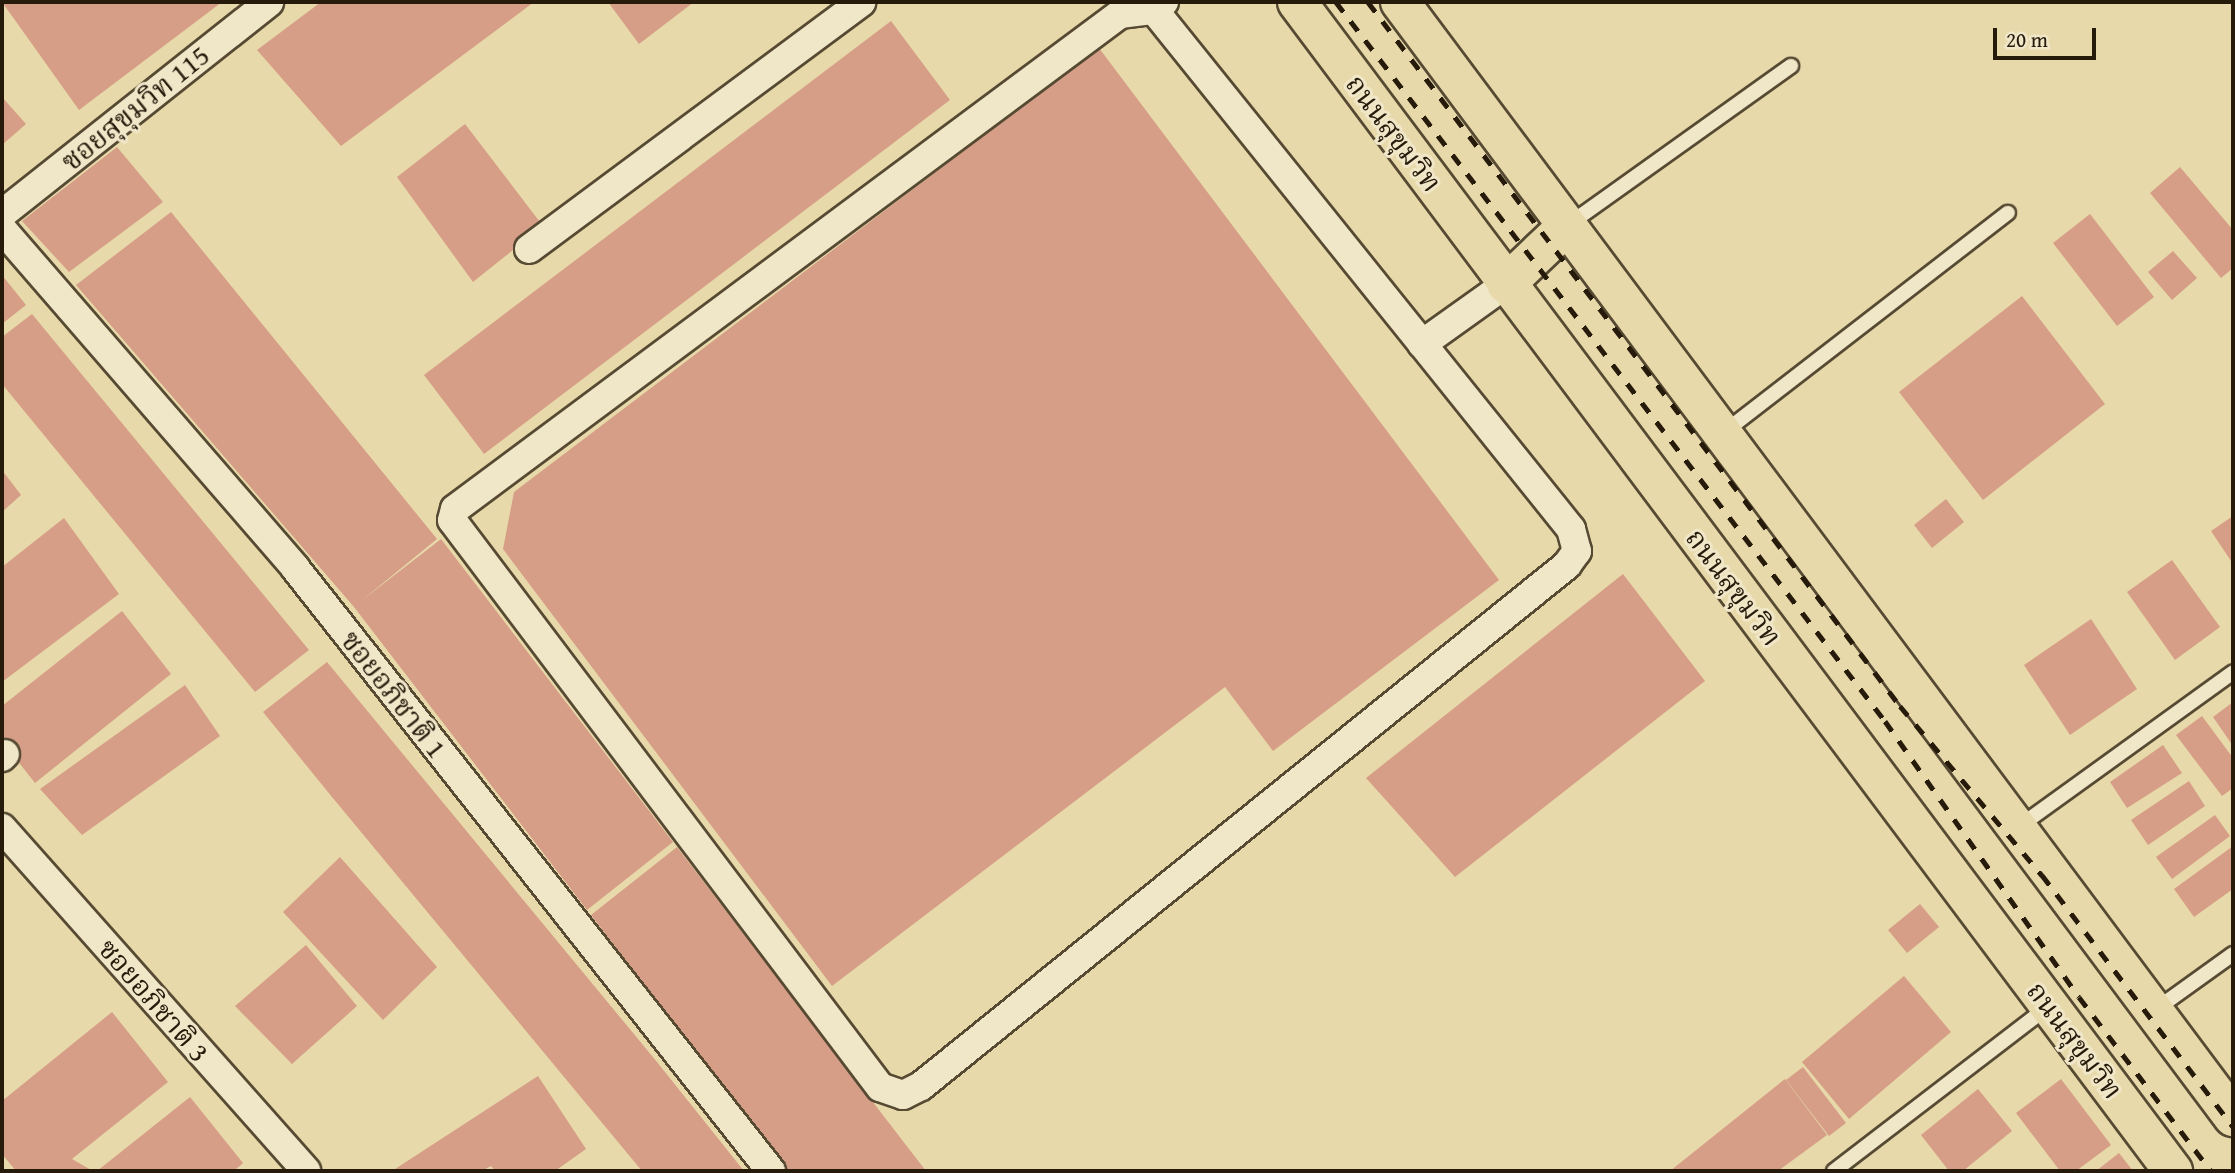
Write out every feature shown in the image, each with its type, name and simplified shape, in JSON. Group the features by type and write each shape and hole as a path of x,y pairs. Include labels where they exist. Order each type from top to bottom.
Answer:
{"highway":[{"name":"ถนนสุขุมวิท","path":"1297,2 2173,1171"},
{"path":"1400,2 2233,1116"},
{"path":"1506,284 1567,226"}],"street":[{"name":"ซอยสุขุมวิท 115","path":"2,214 269,2"},
{"path":"529,249 861,2"},
{"path":"1159,6 1422,344 1571,529 1577,551 1567,565 921,1086 903,1095 880,1087 452,520 455,509 1120,14 1159,6"},
{"name":"ซอยอภิชาติ 1","path":"2,229 296,569 771,1171"},
{"path":"1422,344 1506,284"},
{"name":"ซอยอภิชาติ 3","path":"2,828 306,1171"}],"lane":[{"path":"1567,226 1791,66"},
{"path":"1722,434 2008,214"},
{"path":"2016,829 2233,672"},
{"path":"2154,1011 2233,954"},
{"path":"1834,1171 1852,1166 2049,1006"}],"building":[{"path":"2,2 222,2 79,110"},
{"path":"321,2 534,2 341,146 257,50"},
{"path":"608,2 694,2 639,44"},
{"path":"891,21 950,100 484,454 424,375"},
{"path":"1099,48 1499,580 1273,751 1225,687 832,986 503,549 514,492"},
{"path":"2,97 26,124 2,145"},
{"path":"465,124 543,226 473,282 397,177"},
{"path":"117,147 163,202 69,272 22,221"},
{"path":"2180,167 2233,230 2233,268 2221,278 2150,193"},
{"path":"171,212 437,539 361,601 441,539 673,842 587,910 354,607 76,285"},
{"path":"2090,214 2154,297 2117,326 2053,243"},
{"path":"2173,251 2197,278 2172,300 2148,272"},
{"path":"2,275 26,305 2,324"},
{"path":"2022,296 2105,404 1983,500 1899,392"},
{"path":"32,314 309,650 255,692 2,384 2,337"},
{"path":"2,470 21,495 2,512"},
{"path":"1946,499 1964,522 1932,548 1914,525"},
{"path":"2233,516 2233,564 2211,531"},
{"path":"64,518 119,594 2,682 2,567"},
{"path":"2172,560 2220,627 2175,660 2127,592"},
{"path":"1623,574 1705,681 1455,877 1366,778"},
{"path":"122,611 171,674 35,783 2,741 2,706"},
{"path":"2091,619 2137,689 2070,735 2024,665"},
{"path":"327,662 744,1171 642,1171 332,797 263,712"},
{"path":"185,685 220,736 82,835 40,789"},
{"path":"2233,702 2233,746 2213,717"},
{"path":"2202,716 2233,758 2233,788 2222,796 2176,735"},
{"path":"2163,745 2182,773 2127,808 2110,782"},
{"path":"2189,781 2205,806 2148,845 2131,820"},
{"path":"2215,815 2230,836 2172,879 2156,857"},
{"path":"2233,846 2233,889 2194,917 2174,889"},
{"path":"677,847 926,1171 788,1171 685,1039 591,915"},
{"path":"340,857 437,967 383,1020 283,912"},
{"path":"1920,904 1939,927 1907,953 1888,930"},
{"path":"306,945 357,1006 292,1064 235,1006"},
{"path":"1904,976 1951,1032 1849,1119 1802,1062"},
{"path":"112,1012 168,1082 72,1159 93,1171 16,1171 2,1154 2,1101"},
{"path":"1803,1067 1846,1123 1829,1136 1786,1080"},
{"path":"538,1076 586,1149 555,1171 495,1171 491,1166 482,1171 392,1171"},
{"path":"1785,1079 1827,1135 1778,1171 1670,1171"},
{"path":"2061,1079 2111,1145 2076,1171 2060,1171 2016,1113"},
{"path":"1978,1089 2012,1131 1963,1171 1949,1171 1921,1135"},
{"path":"190,1097 243,1163 234,1171 97,1171"},
{"path":"2119,1153 2133,1171 2096,1171"}],"railway":[{"path":"1336,2 1885,721 2079,997 2211,1171"},
{"path":"1368,2 1900,706 2042,875 2233,1127"}]}
